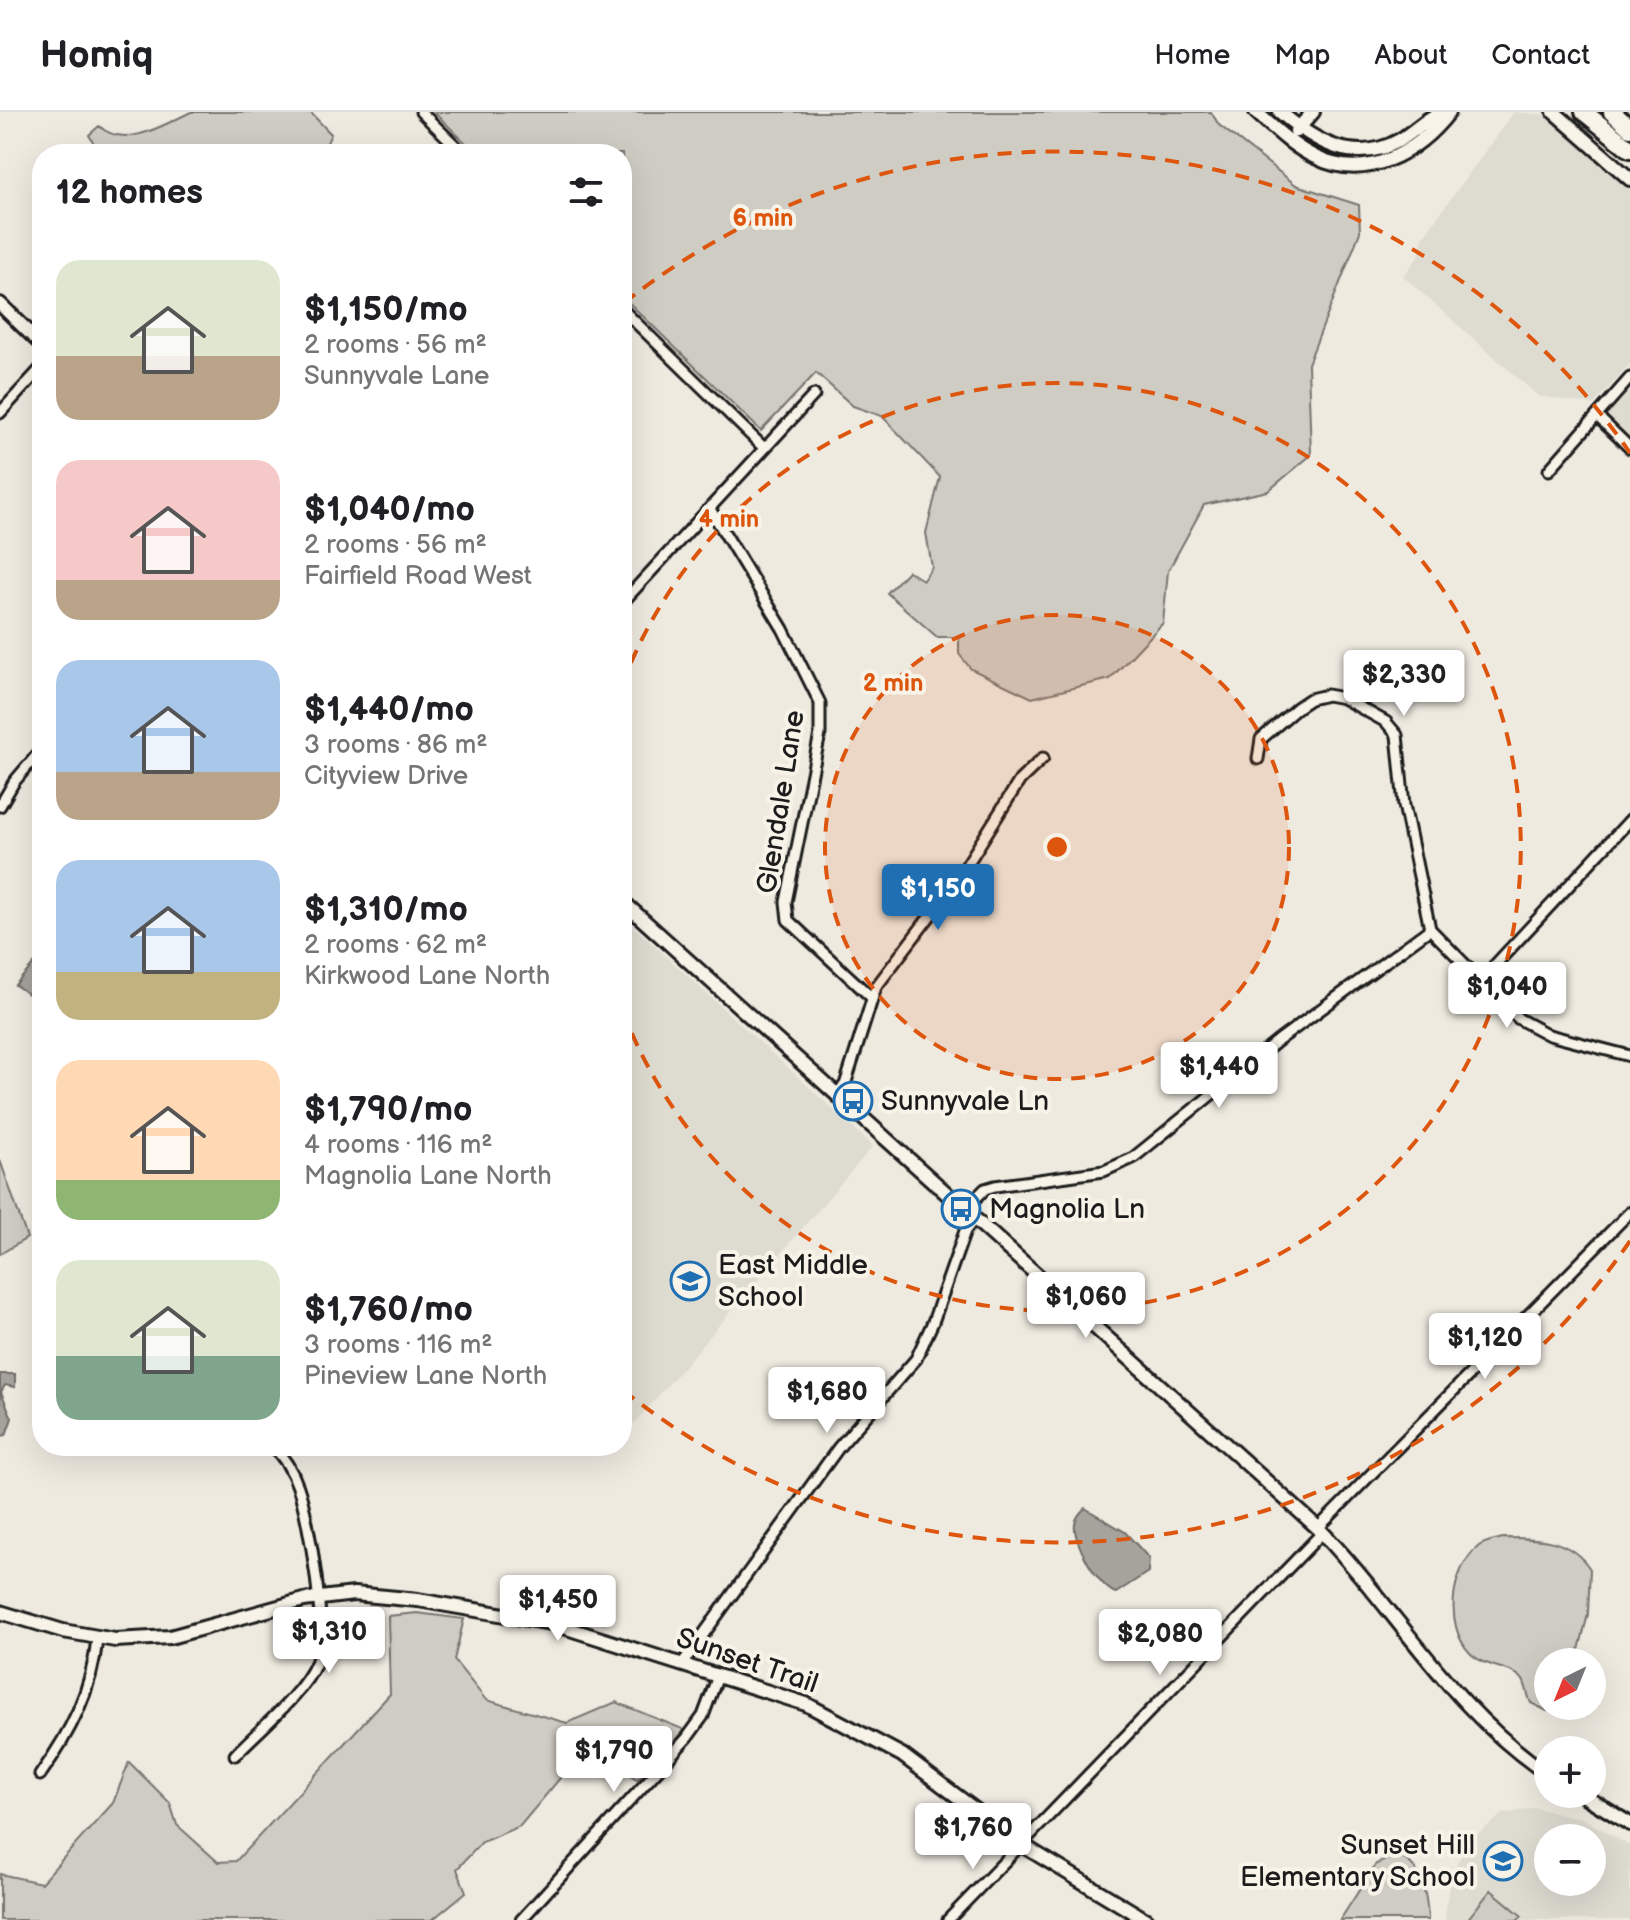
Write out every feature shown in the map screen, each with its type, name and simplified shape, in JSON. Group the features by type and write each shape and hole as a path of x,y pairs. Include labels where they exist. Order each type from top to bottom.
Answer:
{"highway":[{"path":"1584,112 1630,149"},
{"path":"1612,112 1630,128"}],"street":[{"path":"421,112 454,144"},
{"path":"1256,112 1289,140 1324,161 1373,165 1390,161 1413,148 1449,112"},
{"path":"1289,140 1313,112"},
{"path":"1272,126 1284,113 1299,128 1331,147 1373,150 1395,143 1442,112"},
{"path":"1554,112 1630,179"},
{"path":"0,304 32,335"},
{"path":"632,319 764,448"},
{"path":"0,413 32,378"},
{"path":"1549,470 1630,378"},
{"path":"632,592 814,395"},
{"path":"1597,416 1630,448"},
{"name":"Glendale Lane","path":"710,509 718,517 783,629 820,703 820,734 786,902 788,920 872,998"},
{"path":"1258,759 1261,739 1310,699 1327,695 1343,698 1386,722 1397,735 1404,805 1430,929 1506,1008 1533,1027 1630,1056"},
{"path":"836,1094 845,1085 872,998 883,976 984,841 1020,780 1043,758"},
{"path":"0,806 14,782 32,761"},
{"path":"1480,981 1630,820"},
{"path":"632,910 1320,1530 1352,1564 1449,1688 1502,1740 1534,1764"},
{"path":"965,1209 985,1189 1104,1171 1133,1158 1279,1040 1430,929"},
{"path":"948,1920 1320,1530 1630,1212"},
{"path":"682,1664 839,1447 916,1359 933,1322 965,1231 975,1218"},
{"path":"235,1755 316,1665 320,1652 312,1558 298,1488 290,1468 280,1456"},
{"name":"Sunset Trail","path":"0,1612 97,1639 170,1637 317,1598 378,1595 529,1618 806,1704 892,1750 960,1796 1022,1845 1146,1920"},
{"path":"40,1775 73,1726 89,1685 97,1639"},
{"path":"521,1920 687,1738 703,1716 718,1676"},
{"path":"1604,1808 1630,1824"}],"shaded area":[{"path":"191,112 310,112 331,134 326,144 94,144 89,135 99,126 120,136 132,136"},
{"path":"434,112 1211,112 1219,125 1296,185 1359,205 1360,232 1308,364 1311,455 1268,491 1204,505 1168,571 1163,623 1110,679 1032,698 971,669 959,654 959,637 937,637 887,593 908,571 923,580 932,567 926,533 940,477 882,416 853,406 816,373 761,431 632,306 632,144 467,144"},
{"path":"1514,112 1550,115 1630,190 1630,364 1593,405 1538,396 1403,276 1419,256 1423,237"},
{"path":"1630,387 1630,437 1605,414"},
{"name":"East Middle School","path":"632,925 873,1146 635,1423 632,1421"},
{"path":"32,966 32,996 15,985"},
{"path":"0,1160 27,1238 0,1254"},
{"path":"0,1374 15,1374 15,1387 5,1385 1,1392 12,1418 6,1435 0,1436"},
{"path":"1085,1508 1125,1532 1149,1558 1148,1572 1116,1593 1102,1582 1082,1552 1075,1532 1078,1515"},
{"path":"1503,1538 1529,1538 1552,1542 1573,1551 1590,1569 1588,1614 1580,1648 1534,1648 1534,1704 1519,1676 1476,1658 1462,1642 1456,1628 1454,1598 1462,1569 1469,1556 1488,1542"},
{"path":"417,1613 464,1619 454,1660 486,1700 567,1723 616,1702 685,1730 637,1780 609,1756 581,1753 520,1826 482,1842 457,1869 466,1892 432,1920 0,1920 0,1874 41,1883 113,1803 129,1762 170,1803 177,1825 218,1862 236,1861 390,1694 388,1616"},
{"name":"Sunset Hill Elementary School","path":"1535,1808 1584,1819 1593,1824 1534,1824 1534,1896 1606,1896 1606,1832 1630,1846 1630,1920 1445,1920 1450,1876 1470,1840 1503,1814"},
{"path":"1395,1856 1412,1865 1422,1881 1428,1920 1340,1920 1376,1864"},
{"path":"1491,1890 1522,1916 1518,1920 1467,1920"}],"place":[{"name":"Sunnyvale Ln","path":"853,1101"},
{"name":"Magnolia Ln","path":"961,1209"},
{"name":"East Middle School","path":"690,1281"},
{"name":"Sunset Hill Elementary School","path":"1503,1861"}]}
